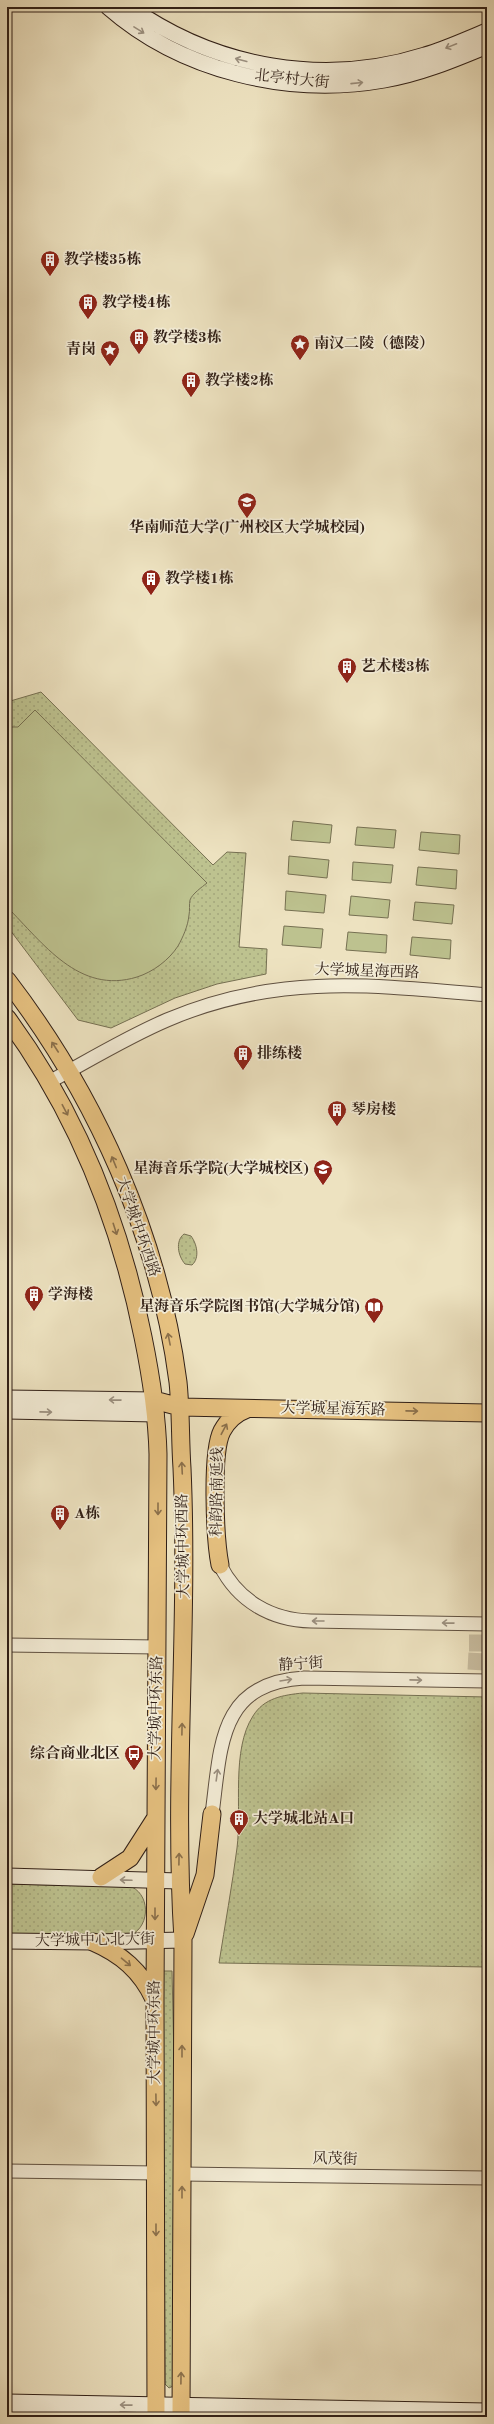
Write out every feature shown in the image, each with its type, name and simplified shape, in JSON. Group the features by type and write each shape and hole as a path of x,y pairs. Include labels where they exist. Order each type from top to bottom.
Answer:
{"main road":[{"name":"北亭村大街","path":"108,7 143,33 196,60 241,74 295,84 335,85 383,80 429,69 487,46"},
{"name":"北亭村大街","path":"130,7 164,28 207,49 251,62 296,70 335,71 380,66 425,56 487,31"},
{"name":"大学城中环西路","path":"7,980 24,1002 69,1071 109,1149 144,1239 168,1332 180,1407 184,1534 184,1647"},
{"path":"7,1017 24,1002"},
{"name":"大学城中环西路","path":"7,1017 49,1082 86,1152 114,1225 132,1287 155,1407 158,1647"},
{"name":"大学城星海东路","path":"7,1398 155,1407"},
{"name":"大学城星海东路","path":"7,1411 180,1407 487,1413"},
{"name":"科韵路南延线","path":"220,1564 217,1542 217,1448 227,1423 247,1409"},
{"name":"大学城中环东路","path":"156,2411 155,1880 158,1647"},
{"name":"大学城中环东路","path":"181,2411 183,1940 179,1881 184,1647"},
{"path":"183,1940 205,1875 212,1814"},
{"path":"101,1877 130,1858 156,1817"},
{"path":"7,1876 101,1877 179,1881"},
{"name":"大学城中心北大街","path":"7,1941 93,1942 183,1940"},
{"path":"93,1942 128,1962 144,1982 155,2002"},
{"path":"7,2402 156,2411 487,2411"},
{"path":"7,2415 114,2417"}],"street":[{"name":"大学城星海西路","path":"49,1082 167,1020 220,1001 259,992 301,986 352,984 487,995"},
{"path":"220,1564 226,1576 248,1600 266,1612 285,1619 487,1624"},
{"path":"7,1645 158,1647"},
{"name":"静宁街","path":"212,1814 221,1746 227,1724 243,1702 262,1688 288,1679 304,1678 487,1681"},
{"path":"7,2171 156,2173"},
{"name":"风茂街","path":"182,2174 487,2178"}],"green space":[{"path":"41,692 213,865 227,852 246,853 239,947 267,949 266,974 217,984 175,998 111,1028 78,1020 7,926 7,702"},
{"path":"35,710 207,883 195,893 190,900 188,923 178,946 165,961 155,969 143,975 116,981 97,979 80,972 49,950 7,907 7,727 18,727"},
{"path":"293,821 332,825 330,843 291,840"},
{"path":"357,827 396,830 394,848 355,845"},
{"path":"421,832 460,835 459,854 419,850"},
{"path":"289,856 329,860 327,878 288,874"},
{"path":"353,862 393,865 391,883 352,880"},
{"path":"418,867 457,870 456,889 416,885"},
{"path":"286,891 326,895 324,913 285,910"},
{"path":"351,896 390,900 388,918 349,915"},
{"path":"415,902 454,905 452,924 413,920"},
{"path":"284,926 323,929 321,948 282,945"},
{"path":"348,932 387,935 386,953 346,950"},
{"path":"412,937 451,940 450,959 410,955"},
{"path":"184,1234 191,1236 195,1243 197,1255 192,1265 185,1264 179,1253 179,1241"},
{"path":"303,1693 487,1697 487,1967 219,1963 237,1848 240,1762 246,1730 257,1710 268,1701 281,1696"},
{"path":"7,1884 132,1887 143,1898 145,1905 144,1920 135,1933 128,1936 7,1934"},
{"path":"163,1971 172,1971 175,2103 173,2386 169,2388 165,2384"}],"tunnel":[{"path":"469,1643 487,1643"},
{"path":"468,1661 487,1662"}],"place":[{"name":"教学楼35栋","path":"50,277"},
{"name":"教学楼4栋","path":"88,320"},
{"name":"教学楼3栋","path":"139,355"},
{"name":"南汉二陵（德陵）","path":"300,361"},
{"name":"青岗","path":"110,367"},
{"name":"教学楼2栋","path":"191,398"},
{"name":"华南师范大学(广州校区大学城校园)","path":"247,519"},
{"name":"教学楼1栋","path":"151,596"},
{"name":"艺术楼3栋","path":"347,684"},
{"name":"排练楼","path":"243,1071"},
{"name":"琴房楼","path":"337,1127"},
{"name":"星海音乐学院(大学城校区)","path":"323,1186"},
{"name":"学海楼","path":"34,1312"},
{"name":"星海音乐学院图书馆(大学城分馆)","path":"374,1324"},
{"name":"A栋","path":"60,1531"},
{"name":"综合商业北区","path":"134,1771"},
{"name":"大学城北站A口","path":"239,1836"}]}
